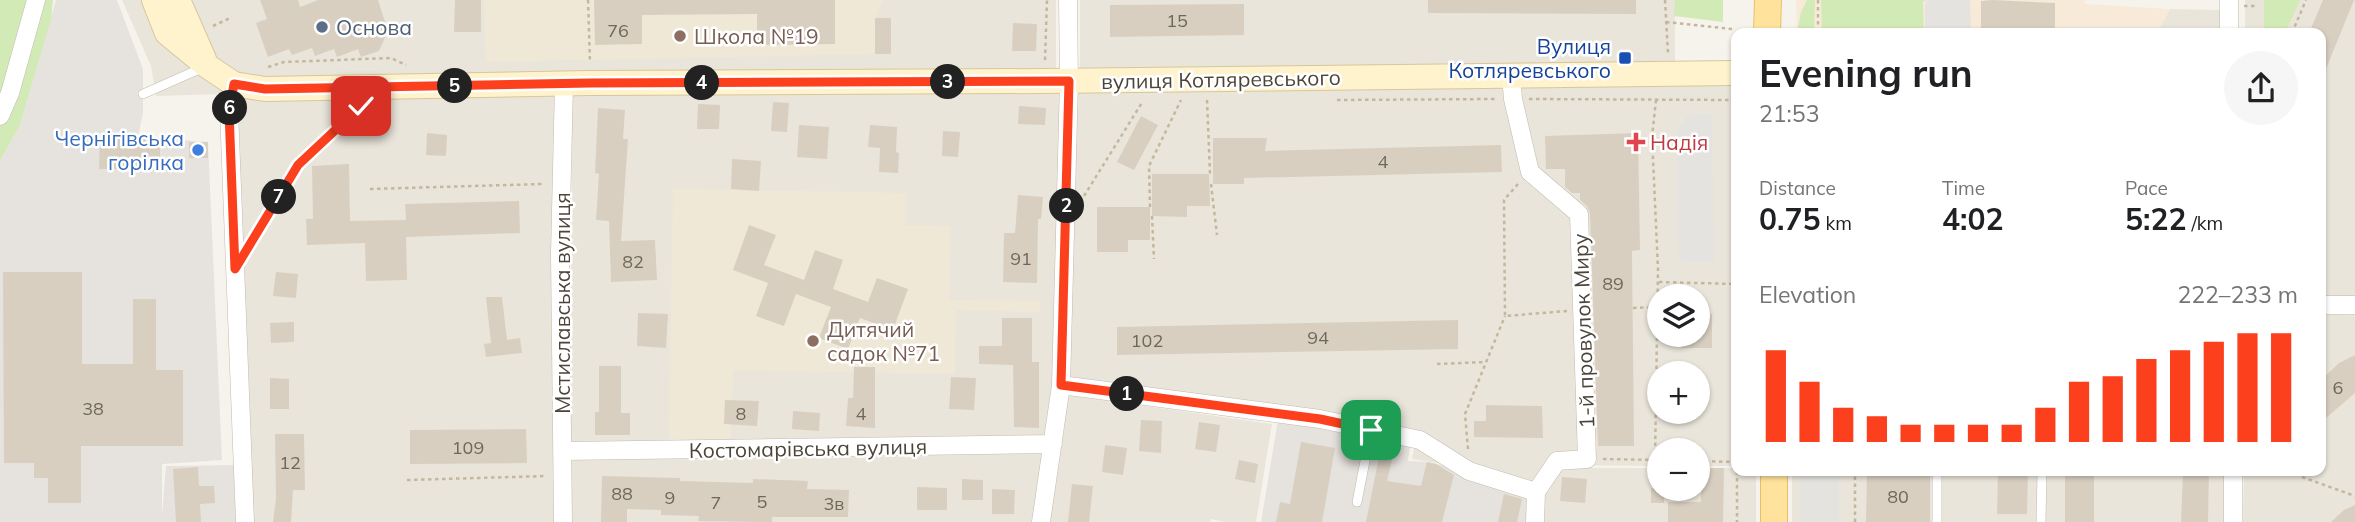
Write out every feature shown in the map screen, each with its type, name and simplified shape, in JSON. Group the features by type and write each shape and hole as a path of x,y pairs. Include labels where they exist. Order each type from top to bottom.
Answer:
{"main road":[{"path":"1768,0 1768,28"},
{"path":"1774,476 1774,522"}],"street":[{"path":"0,116 10,93 36,0"},
{"name":"вулиця Котляревського","path":"153,0 167,33 207,66 234,84 265,89 1069,81 1512,87 1731,73"},
{"path":"178,0 207,66"},
{"path":"1041,522 1061,385 1069,81 1068,0"},
{"path":"2229,0 2229,28"},
{"path":"234,84 229,111 245,522"},
{"name":"Мстиславська вулиця","path":"563,522 561,254 564,84"},
{"path":"1512,87 1530,172"},
{"name":"1-й провулок Миру","path":"1530,172 1578,214 1587,459 1557,461 1536,492"},
{"path":"2326,305 2355,305"},
{"path":"1061,385 1320,419 1420,440 1469,471 1536,492 1535,522"},
{"name":"Костомарівська вулиця","path":"563,451 1053,444"},
{"path":"2233,476 2233,522"}],"lane":[{"path":"143,94 207,66"},
{"path":"1357,502 1371,430"},
{"path":"1937,476 1937,522"},
{"path":"2041,522 2042,476"}],"path":[{"path":"589,0 590,66"},
{"path":"1047,0 1047,60"},
{"path":"1665,0 1668,54"},
{"path":"1818,0 1818,28"},
{"path":"2294,28 2306,0"},
{"path":"204,31 232,17"},
{"path":"1665,22 1731,29"},
{"path":"263,69 284,62 391,58 415,69"},
{"path":"1327,100 1512,87 1656,100 1731,100"},
{"path":"1066,226 1144,100"},
{"path":"1150,207 1149,166 1181,100"},
{"path":"1207,100 1210,174"},
{"path":"1656,100 1652,137 1658,282 1731,284"},
{"path":"235,269 298,165 361,106"},
{"path":"1469,471 1465,414 1505,316 1504,200 1530,172"},
{"path":"370,188 542,184"},
{"path":"1211,184 1217,235"},
{"path":"1152,216 1154,259"},
{"path":"1633,308 1647,307"},
{"path":"1505,316 1582,310"},
{"path":"1657,438 1658,347"},
{"path":"1437,364 1486,362"},
{"path":"1587,459 1647,460"},
{"path":"1710,462 1731,463"},
{"path":"407,481 563,475"},
{"path":"1737,476 1737,522"},
{"path":"1855,476 1855,522"},
{"path":"2302,477 2355,496"}],"shaded area":[{"path":"56,0 117,0 143,69 143,113 138,137 208,142 222,460 162,464 162,516 166,466 238,465 240,522 0,522 0,161 20,125"},
{"path":"122,0 1056,0 1056,71 906,73 156,96 151,66"},
{"name":"Школа №19","path":"484,0 883,0 875,18 875,54 486,62"},
{"path":"1080,0 1675,0 1675,62 1080,71"},
{"path":"1796,0 2084,0 2085,4 2170,9 2160,28 1797,28"},
{"path":"1927,0 1970,0 1971,28 1925,28"},
{"path":"2245,0 2355,0 2355,299 2326,298 2326,28 2245,28"},
{"path":"2170,9 2220,10 2220,28 2160,28"},
{"path":"1731,83 1731,466 1710,466 1710,438 1647,438 1647,466 1558,465 1530,494 1456,466 1412,459 1415,443 1065,381 1043,522 570,522 572,89"},
{"path":"555,96 556,522 254,522 236,99"},
{"path":"1690,113 1712,114 1714,262 1679,261 1677,129"},
{"name":"Дитячий садок №71","path":"673,189 906,193 905,225 950,226 949,300 1040,301 1040,312 956,310 955,374 733,370 731,443 669,442"},
{"path":"2326,314 2355,315 2355,522 2243,522 2244,476 2326,476"},
{"path":"1068,395 1272,424 1256,522 1211,519 1210,522 1047,522"},
{"path":"1278,420 1410,447 1408,461 1456,468 1531,496 1526,522 1261,522"},
{"path":"1557,468 1647,468 1647,501 1710,501 1710,468 1731,468 1731,476 1756,476 1756,522 1534,522 1542,493"},
{"path":"1792,476 2239,476 2238,522 1792,522"},
{"path":"1800,476 1839,476 1839,522 1800,522"}],"green space":[{"path":"0,0 53,0 51,19 20,125 0,161"},
{"path":"1675,0 1723,0 1723,22 1674,16"},
{"path":"1807,0 1815,0 1814,28 1798,28"},
{"path":"1821,0 1926,0 1923,2 1924,28 1822,28"},
{"path":"2264,0 2300,0 2287,28 2264,28"}],"building":[{"name":"Основа","path":"260,0 298,0 300,7 318,0 378,0 388,31 379,51 361,57 358,49 337,57 334,49 315,56 312,48 292,55 289,49 268,57 256,23 267,19"},
{"path":"455,0 481,0 481,32 454,32"},
{"path":"594,0 835,0 835,44 757,45 757,14 642,15 642,44 595,45"},
{"path":"1428,0 1636,0 1636,14 1428,13"},
{"path":"2323,0 2354,0 2326,69 2326,28 2311,28"},
{"path":"1981,1 2055,3 2055,28 1981,28"},
{"path":"1244,4 1244,35 1110,37 1110,5"},
{"path":"875,18 891,18 891,54 875,54"},
{"path":"1013,23 1037,24 1036,51 1012,51"},
{"path":"773,102 789,103 787,132 771,131"},
{"path":"698,104 720,105 719,129 697,129"},
{"path":"1019,106 1046,108 1045,125 1018,124"},
{"path":"598,108 625,110 623,139 628,139 621,241 655,240 657,280 611,282 609,221 596,220 599,174 595,173"},
{"path":"1141,116 1158,125 1134,170 1117,162"},
{"path":"799,125 829,127 827,159 797,157"},
{"path":"870,125 897,127 898,173 879,172 880,148 868,147"},
{"path":"943,131 960,132 958,157 942,156"},
{"path":"427,133 447,135 446,156 426,155"},
{"path":"1638,133 1640,250 1632,251 1634,446 1598,446 1590,213 1580,200 1580,193 1572,193 1565,187 1565,169 1546,169 1545,136"},
{"path":"100,137 160,137 160,169 99,169"},
{"path":"1213,138 1267,138 1265,151 1501,145 1502,172 1244,178 1244,184 1213,184"},
{"name":"Чернігівська горілка","path":"189,142 208,142 208,158 189,158"},
{"path":"732,159 761,161 759,191 731,189"},
{"path":"349,164 350,221 406,220 405,204 519,201 520,233 406,237 407,280 366,281 365,243 307,245 306,219 313,219 312,166"},
{"path":"1152,174 1209,174 1210,206 1187,206 1187,217 1152,216"},
{"path":"1018,195 1043,197 1041,219 1038,219 1037,283 1003,282 1004,233 1015,233"},
{"path":"1097,207 1150,207 1150,240 1128,240 1128,252 1097,252"},
{"path":"749,225 776,235 764,265 804,280 815,250 843,260 833,289 868,302 877,278 908,289 893,330 860,318 848,349 819,338 831,307 796,294 784,326 756,316 768,283 733,270"},
{"path":"3,272 82,272 82,364 133,364 133,299 156,299 156,370 183,370 183,446 81,446 81,503 48,503 48,478 34,478 34,463 4,463"},
{"path":"276,272 298,274 296,298 273,296"},
{"path":"486,297 502,297 507,340 520,338 522,353 486,357 484,344 491,343"},
{"path":"638,313 668,314 666,348 637,346"},
{"path":"1712,314 1712,348 1681,348 1710,347"},
{"path":"1002,318 1032,318 1032,362 1039,362 1039,428 1014,427 1013,365 979,364 979,346 1002,346"},
{"path":"1458,320 1458,349 1117,355 1117,327"},
{"path":"294,322 294,342 271,343 270,323"},
{"path":"2355,355 2355,393 2326,418 2326,375 2339,363"},
{"path":"599,366 621,366 621,413 630,413 630,435 595,435 595,412 599,412"},
{"path":"854,367 875,367 875,428 846,426 848,398 853,398"},
{"path":"951,377 976,378 974,410 949,409"},
{"path":"270,378 289,379 289,409 270,409"},
{"path":"725,400 759,401 757,426 724,424"},
{"path":"1486,405 1542,406 1543,438 1474,437 1474,421 1486,421"},
{"path":"793,411 820,413 819,431 792,429"},
{"path":"1141,420 1162,421 1161,453 1139,451"},
{"path":"1199,422 1220,425 1216,452 1195,449"},
{"path":"526,429 527,463 410,464 410,430"},
{"path":"275,434 304,434 305,490 293,490 291,522 273,522 276,498"},
{"path":"1301,442 1335,448 1322,522 1276,522 1280,502 1290,504"},
{"path":"1105,445 1127,448 1123,475 1102,472"},
{"path":"1380,452 1393,455 1387,481 1421,486 1427,462 1436,464 1454,475 1442,522 1366,522"},
{"path":"1239,460 1258,464 1255,483 1235,479"},
{"path":"198,467 199,486 214,486 215,503 200,504 201,522 176,522 173,469"},
{"path":"1710,468 1724,468 1723,522 1668,522 1668,502 1710,501"},
{"path":"602,476 753,483 753,479 808,481 807,489 849,490 848,517 772,517 772,522 698,521 699,516 661,515 661,510 627,509 627,522 601,522"},
{"path":"1867,476 1930,476 1930,522 1866,522"},
{"path":"1998,476 2028,476 2027,514 1997,514"},
{"path":"2065,476 2094,476 2094,522 2065,522"},
{"path":"2183,476 2209,476 2208,522 2181,522"},
{"path":"1562,477 1587,479 1585,503 1560,501"},
{"path":"962,479 983,480 983,500 962,500"},
{"path":"1072,484 1093,486 1089,522 1068,522"},
{"path":"917,487 947,488 947,510 917,510"},
{"path":"992,489 1015,490 1014,514 992,514"},
{"path":"1504,494 1522,499 1517,522 1498,522"},
{"path":"2355,505 2355,522 2331,522 2344,510"}],"place":[{"name":"Основа","path":"322,27"},
{"name":"Школа №19","path":"680,36"},
{"name":"Вулиця Котляревського","path":"1625,58"},
{"name":"Надія","path":"1636,142"},
{"name":"Чернігівська горілка","path":"198,150"},
{"name":"Дитячий садок №71","path":"813,341"}],"route":[{"path":"361,106 298,165 235,269 229,111 234,84 265,89 590,83 1069,81 1061,385 1320,419 1371,430"}]}
